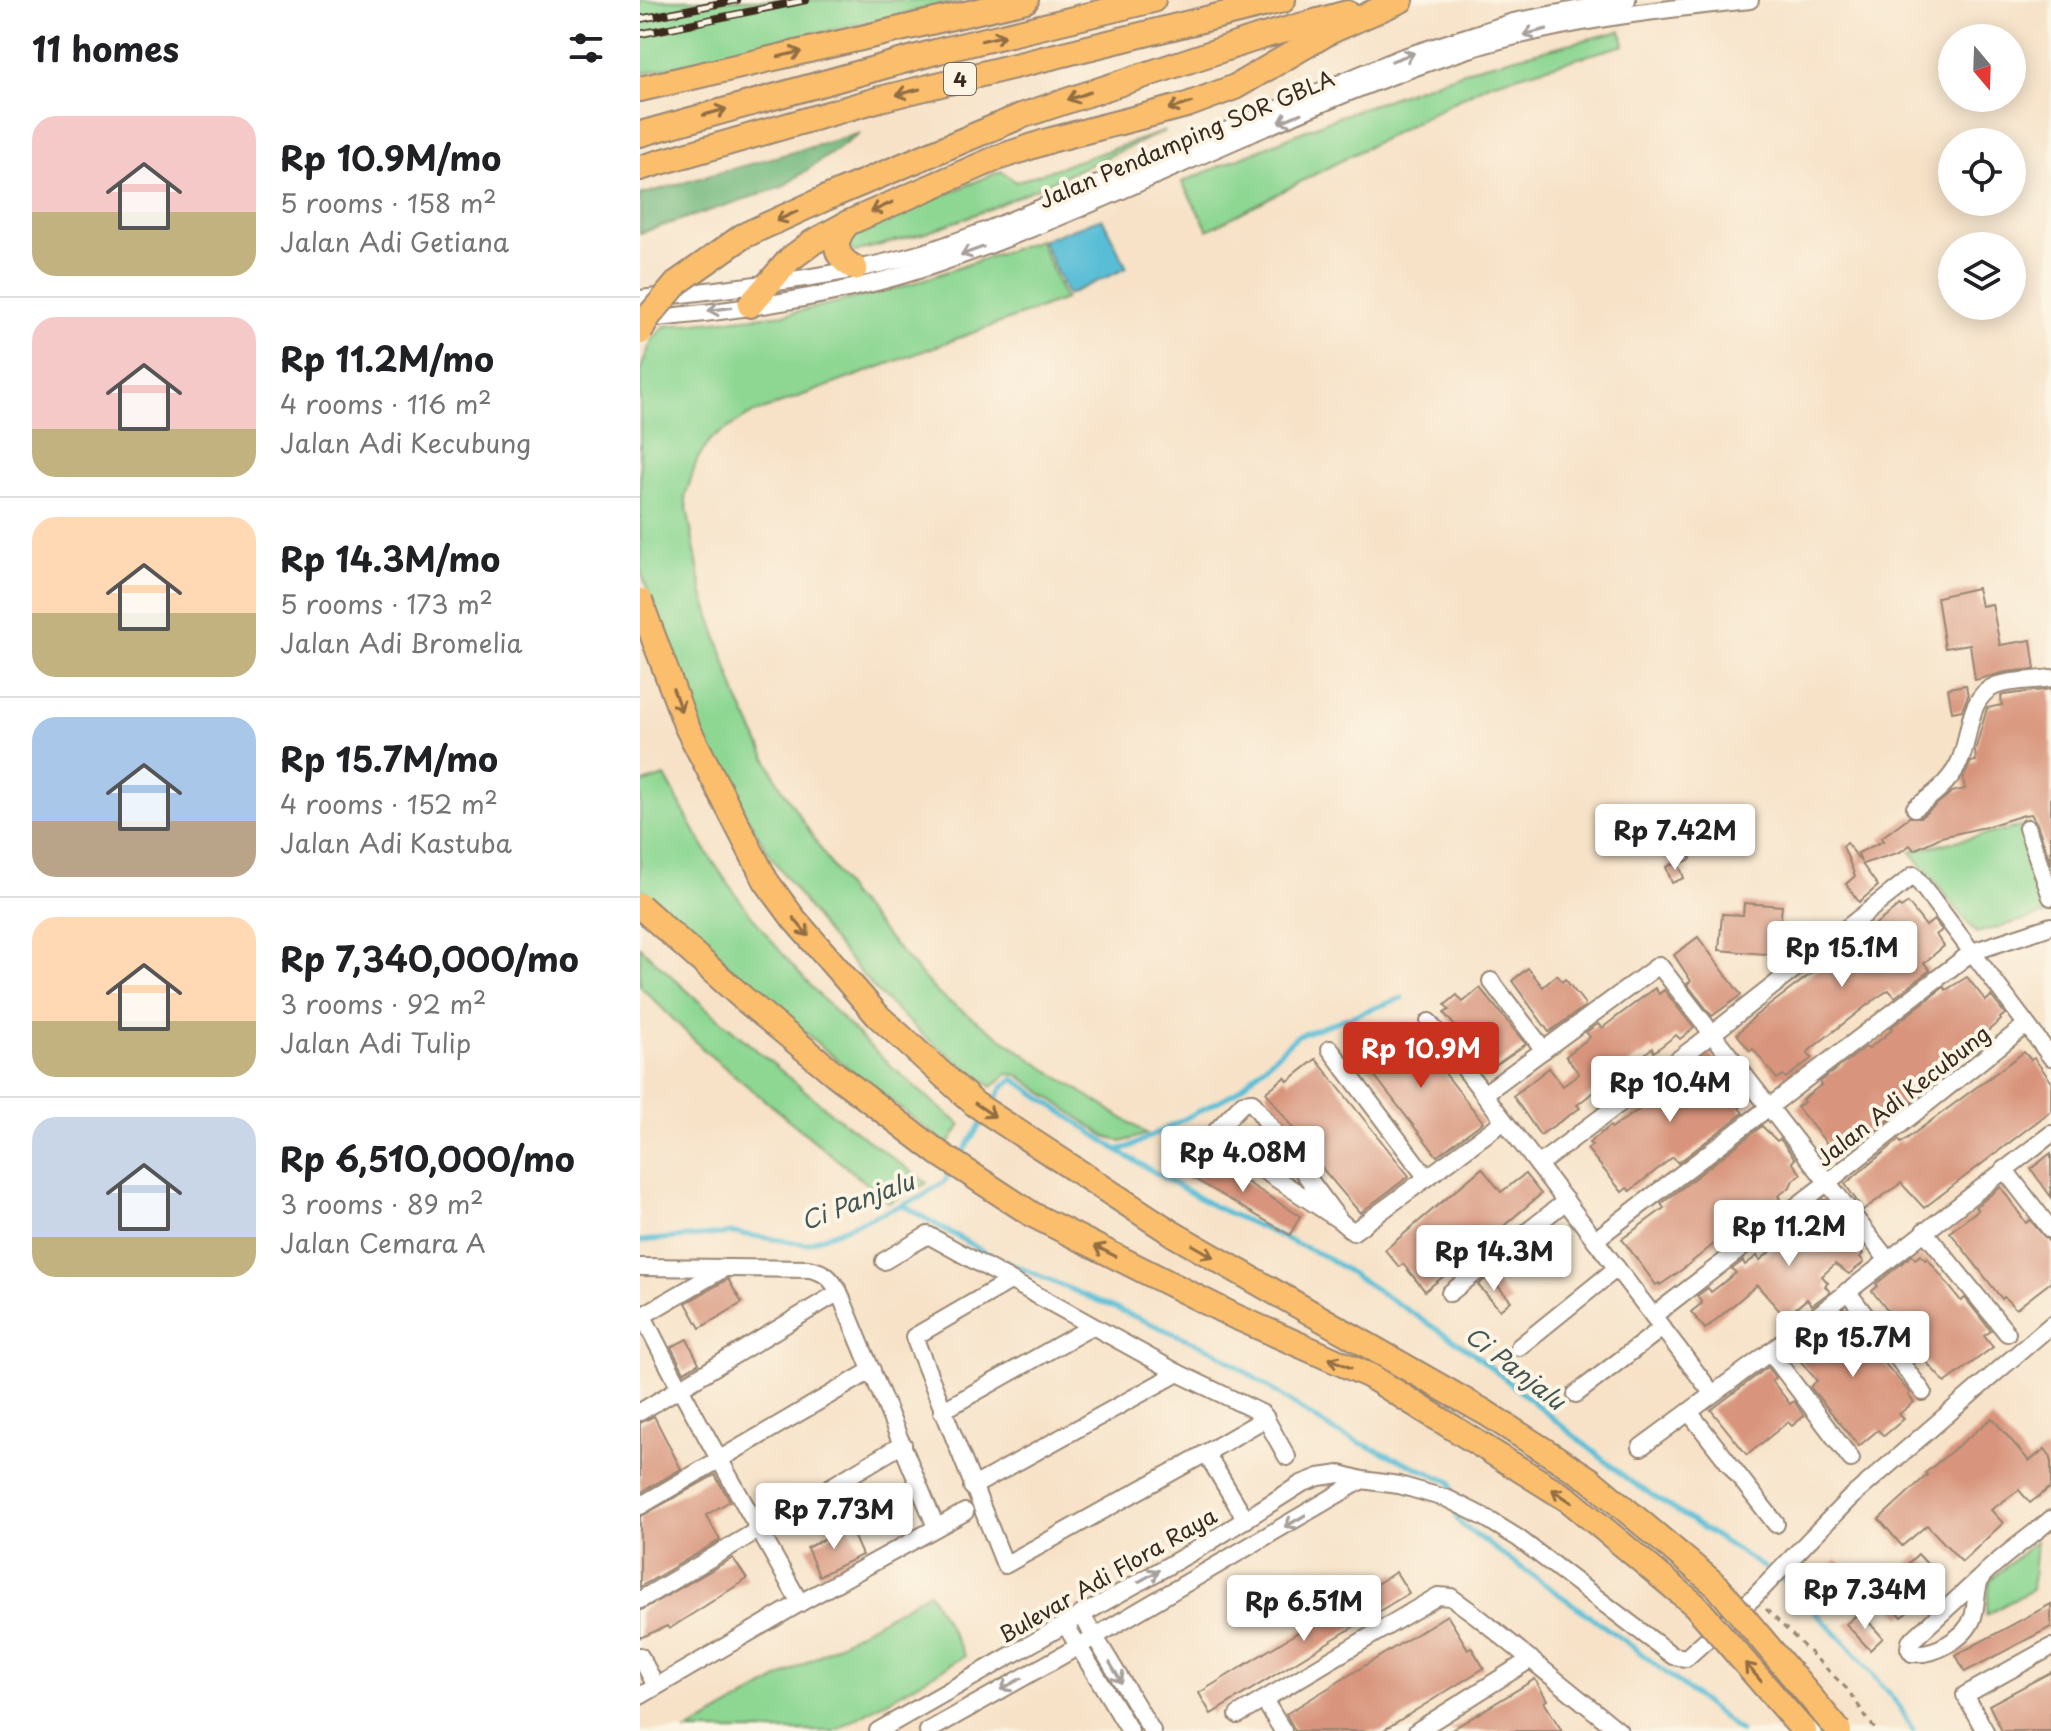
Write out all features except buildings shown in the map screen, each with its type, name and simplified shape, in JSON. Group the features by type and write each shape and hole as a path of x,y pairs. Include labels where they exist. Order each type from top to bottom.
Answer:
{"highway":[{"path":"640,89 1026,0"},
{"name":"4","path":"640,134 939,51 1153,0"},
{"name":"4","path":"640,168 880,99 1283,0"},
{"path":"640,332 648,317 678,282 743,236 826,198 1021,116 1260,37 1395,0"},
{"path":"750,305 790,259 848,223 997,158 1051,140 1187,105 1235,87 1331,31 1401,0"},
{"path":"848,223 835,243 836,252 841,260 855,268"},
{"path":"640,601 686,725 766,881 794,919 878,1016 975,1104 1161,1226 1486,1413 1589,1479 1717,1586 1839,1731"},
{"path":"640,906 744,999 835,1074 940,1154 1033,1215 1234,1316 1370,1376 1569,1500 1695,1605 1804,1731"}],"street":[{"name":"Jalan Pendamping SOR GBLA","path":"640,319 750,305 866,285 926,267 993,243 1430,47 1513,22 1627,0"},
{"name":"Jalan Pendamping SOR GBLA","path":"640,299 766,284 926,252 1366,78 1559,26 1666,8 1750,0"},
{"path":"1915,808 1932,796 1957,766 1965,749 1978,699 1997,685 2051,678"},
{"path":"2027,828 2051,897"},
{"path":"1538,1165 1712,1034 1914,875 2051,1057"},
{"path":"1595,1240 1972,952 2051,926"},
{"path":"1484,1094 1659,965 1887,1259"},
{"path":"1491,981 1544,1050"},
{"path":"1429,1022 1712,1393"},
{"path":"2030,1029 2051,1028"},
{"name":"Jalan Adi Kecubung","path":"1576,1394 1828,1182 2030,1029"},
{"path":"1330,1049 1427,1178"},
{"path":"1339,1220 1252,1102 1243,1103 1217,1130 1219,1141 1353,1232 1504,1121"},
{"path":"1641,1447 1770,1352 2051,1134"},
{"path":"2004,1169 2051,1230"},
{"path":"1450,1293 1566,1201"},
{"path":"1924,1231 2007,1333"},
{"path":"884,1261 928,1235 1091,1327 1266,1418 1287,1457"},
{"path":"640,1267 823,1271 839,1292 936,1527"},
{"path":"725,1268 642,1316 800,1603"},
{"path":"1519,1347 1617,1268"},
{"path":"1010,1281 914,1337 1005,1565 1266,1418"},
{"path":"1847,1291 1923,1392"},
{"path":"640,1412 839,1292"},
{"name":"Bulevar Adi Flora Raya","path":"878,1731 1246,1520 1301,1484 1340,1474 1399,1485 1455,1503 1518,1538 1676,1658 1691,1656 1760,1591 1849,1499 2051,1325"},
{"path":"942,1411 1091,1327"},
{"path":"1770,1352 1851,1459"},
{"path":"640,1506 872,1370"},
{"path":"972,1487 1178,1373"},
{"path":"1689,1412 1776,1524"},
{"path":"640,1600 903,1444"},
{"path":"1206,1453 1246,1520"},
{"name":"Bulevar Adi Flora Raya","path":"928,1731 1362,1480"},
{"path":"640,1696 965,1512"},
{"path":"1980,1578 1972,1620 1965,1630 1928,1653 1912,1653 1910,1642 1980,1578 2051,1519"},
{"path":"1238,1715 1438,1596 1451,1597 1477,1616 1619,1731"},
{"path":"1081,1614 1152,1731"},
{"path":"1065,1624 1130,1731"},
{"path":"1985,1731 1965,1695 2051,1647"},
{"path":"640,1656 656,1686"},
{"path":"1417,1731 1531,1659"},
{"path":"1264,1700 1283,1731"}],"path":[{"path":"1760,1591 1847,1689 1876,1731"}],"green space":[{"path":"640,0 966,0 640,74"},
{"path":"1621,31 1624,45 1488,84 1208,230 1182,182 1335,118 1480,66"},
{"path":"1165,131 989,209 925,233 855,252 849,247 850,238 867,227 1001,171 1016,182"},
{"path":"861,133 782,187 640,233 640,195"},
{"path":"1039,240 1065,299 749,415 711,439 697,460 685,497 703,595 738,699 778,782 850,895 937,993 1147,1134 1122,1142 1105,1136 1018,1075 1007,1074 992,1087 924,1036 879,994 827,934 770,855 704,741 640,569 640,371 652,340 665,326 787,314 902,287"},
{"path":"665,776 710,857 794,967 857,1034 961,1125 948,1145 824,1049 640,887 640,784"},
{"path":"2030,825 2051,896 2051,913 1976,933 1910,851"},
{"path":"640,947 705,1007 834,1115 927,1183 889,1202 706,1052 640,986"},
{"path":"2036,1541 2032,1590 1986,1615 1990,1580"},
{"path":"929,1592 965,1656 835,1731 688,1731"}],"water":[{"path":"1102,218 1127,268 1067,295 1042,240"}],"waterway":[{"path":"1117,1150 1130,1147 1236,1092 1297,1036 1402,998"},
{"name":"Ci Panjalu","path":"990,1108 1004,1086 1014,1079 1123,1154 1213,1206 1326,1257 1472,1352 1627,1479 1786,1582 1851,1649 1900,1707 1913,1731"},
{"name":"Ci Panjalu","path":"959,1159 983,1120"},
{"name":"Ci Panjalu","path":"640,1241 734,1233 806,1244 919,1198 944,1182 951,1171"},
{"path":"902,1205 988,1254 1215,1351 1335,1432 1451,1482 1457,1519 1463,1526 1633,1647 1740,1731"}],"railway":[{"path":"640,19 737,0"},
{"path":"640,34 806,0"}]}
